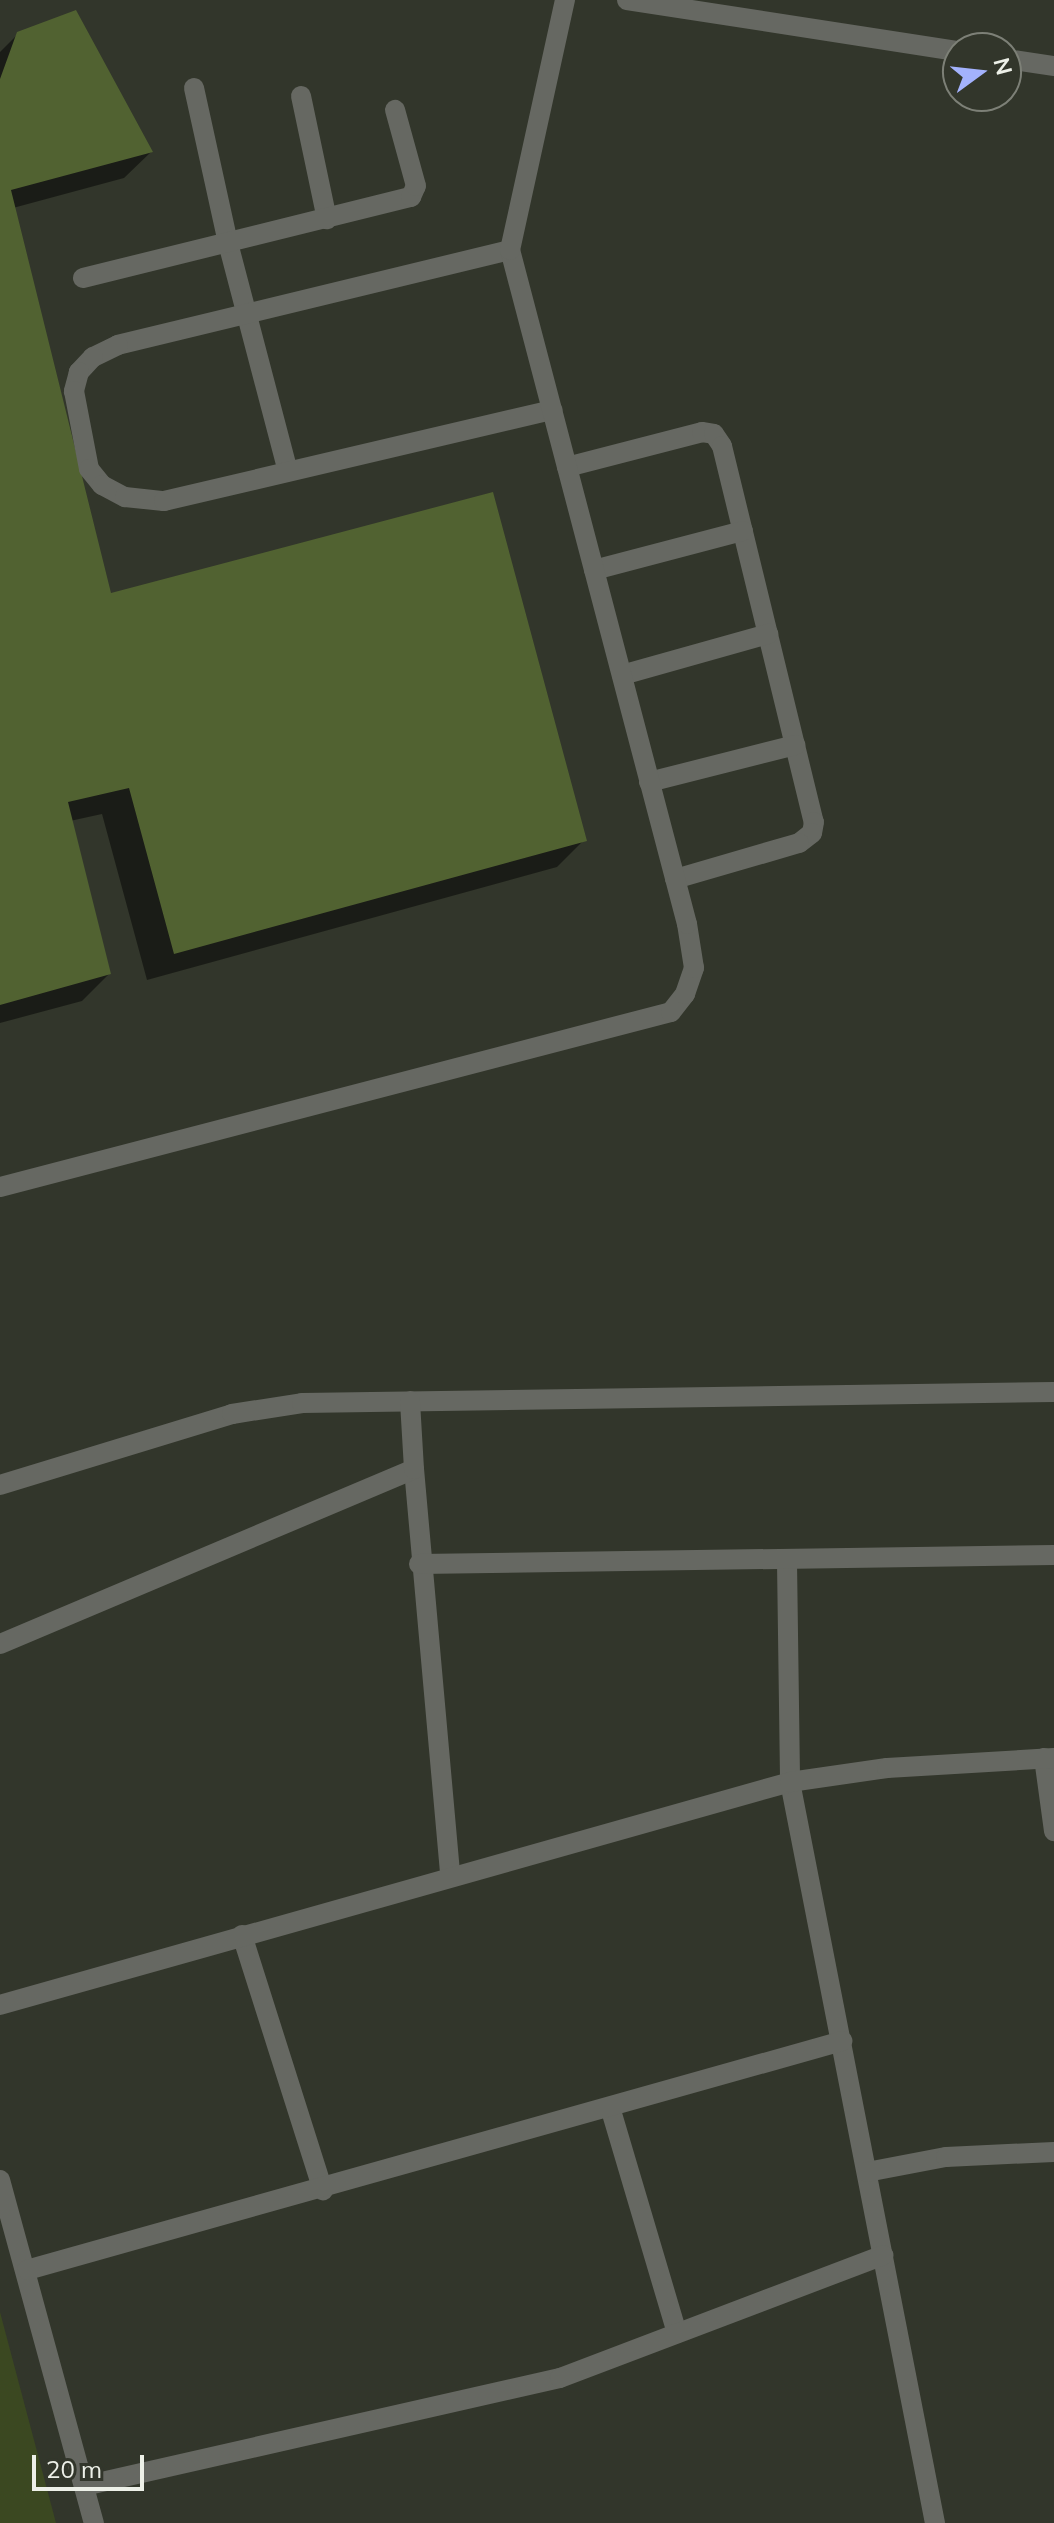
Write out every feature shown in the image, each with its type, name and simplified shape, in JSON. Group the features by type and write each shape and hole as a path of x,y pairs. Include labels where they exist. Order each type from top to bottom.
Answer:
{"street":[{"path":"0,1187 671,1012 685,994 694,968 675,879 510,250 565,0"},
{"path":"627,0 942,49"},
{"path":"1022,61 1054,66"},
{"path":"194,88 228,243 288,471"},
{"path":"301,96 327,219"},
{"path":"83,278 411,197 416,186 395,110"},
{"path":"510,250 118,345 93,357 79,372 74,391 89,469 102,485 125,497 164,501 552,410"},
{"path":"567,467 702,432 714,434 743,531 814,822 812,833 799,843 675,879"},
{"path":"594,570 743,531"},
{"path":"622,675 768,634"},
{"path":"649,782 795,745"},
{"path":"0,1485 232,1414 302,1403 1054,1392"},
{"path":"410,1401 419,1564 450,1876"},
{"path":"0,1644 414,1469"},
{"path":"419,1564 787,1562 1054,1555"},
{"path":"787,1562 790,1782 935,2523"},
{"path":"0,2005 790,1782 887,1768 1049,1758 1054,1831"},
{"path":"242,1935 323,2190"},
{"path":"27,2270 323,2190 842,2041"},
{"path":"610,2107 677,2333"},
{"path":"867,2172 946,2157 1054,2152"},
{"path":"0,2180 94,2523"},
{"path":"84,2486 560,2378 883,2255"}],"green space":[{"path":"0,2312 56,2523 0,2523"}],"building":[{"path":"76,10 153,152 11,190 111,593 493,492 587,841 174,954 129,788 68,802 111,974 0,1005 0,79 17,32"}]}
